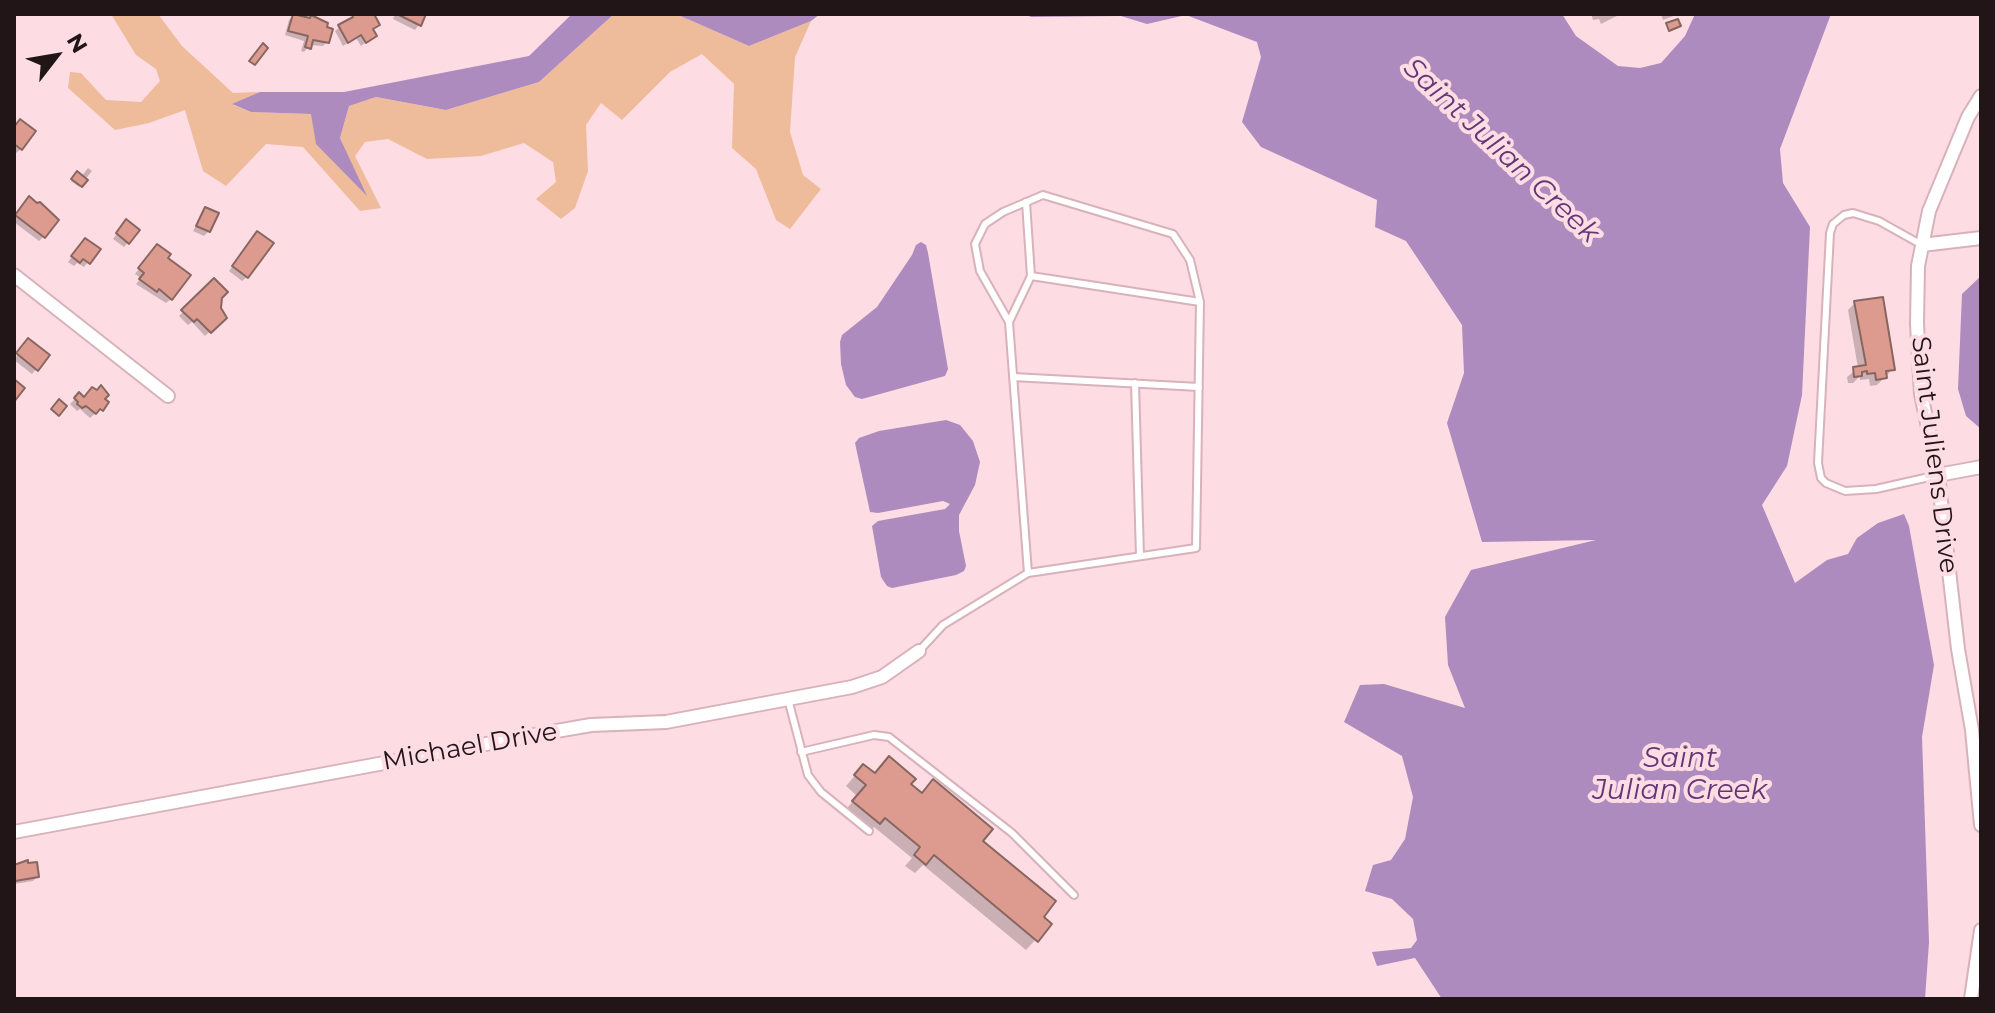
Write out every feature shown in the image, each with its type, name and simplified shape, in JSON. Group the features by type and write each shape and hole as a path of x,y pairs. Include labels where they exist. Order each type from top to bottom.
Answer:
{"street":[{"name":"Saint Juliens Drive","path":"1981,96 1968,117 1929,211 1918,266 1917,324 1920,380 1938,475 1958,649 1972,730 1981,825"},
{"path":"1922,245 1981,238"},
{"path":"14,275 168,396"},
{"path":"1938,475 1981,467"},
{"name":"Michael Drive","path":"14,832 591,725 666,722 852,687 882,677 919,651"},
{"path":"1971,999 1981,930"}],"lane":[{"path":"919,651 943,625 1028,573 1196,548 1200,302 1190,260 1173,234 1043,195 1003,212 985,224 975,244 980,271 1009,322 1028,573"},
{"path":"1009,322 1031,276 1026,202"},
{"path":"1922,245 1879,221 1853,213 1844,215 1833,224 1830,233 1818,463 1821,478 1845,491 1876,489 1938,475"},
{"path":"1031,276 1200,302"},
{"path":"1013,377 1199,387"},
{"path":"1135,383 1140,556"},
{"path":"788,699 808,775 821,792 869,831"},
{"path":"801,752 874,735 889,737 1012,833 1074,895"}],"shaded area":[{"path":"111,14 158,14 182,46 233,93 260,92 233,105 251,112 311,114 365,193 340,138 349,106 376,97 446,110 539,82 614,14 676,14 749,46 811,21 795,57 790,132 803,175 821,189 790,229 776,220 756,169 732,148 734,84 702,54 670,72 622,120 601,103 586,125 588,171 575,208 561,219 536,199 556,182 553,162 524,143 481,156 427,159 388,139 365,142 355,156 381,208 360,211 303,147 266,144 226,186 203,171 185,110 149,123 115,130 68,88 70,72 81,73 106,100 141,102 160,81 156,69 136,55"}],"water":[{"path":"572,14 614,14 539,82 446,110 376,97 349,106 340,138 367,196 316,144 311,114 251,112 232,104 260,92 344,92 529,56"},
{"path":"676,14 820,14 811,21 749,46"},
{"name":"Saint Julian Creek","path":"1024,14 1562,14 1576,36 1618,66 1640,68 1661,63 1685,36 1695,14 1831,14 1780,149 1783,183 1810,227 1802,395 1787,466 1762,505 1795,583 1827,560 1848,554 1857,538 1878,523 1904,514 1909,526 1934,665 1922,737 1929,942 1925,999 1442,999 1415,958 1377,966 1372,952 1411,948 1417,940 1413,919 1392,899 1365,891 1373,865 1391,860 1405,839 1413,797 1402,756 1344,722 1360,685 1384,684 1465,708 1448,665 1445,617 1471,570 1596,540 1482,542 1447,423 1464,373 1462,325 1406,241 1375,227 1377,200 1261,147 1242,122 1261,57 1257,42 1186,15 1147,24 1121,16 1031,17"},
{"path":"921,242 926,245 928,253 948,369 945,376 862,399 855,397 846,385 841,364 842,335 877,307 916,245"},
{"path":"1981,276 1981,429 1966,416 1958,389 1962,294"},
{"path":"946,420 960,425 973,441 980,462 975,485 959,515 966,566 956,575 892,588 881,577 872,526 878,521 945,509 950,504 943,501 870,512 855,443 859,438 879,431"}],"building":[{"path":"293,14 310,18 311,15 328,23 327,27 333,29 329,43 313,40 311,49 305,47 308,36 288,31"},
{"path":"352,14 374,14 380,25 373,29 377,36 366,43 361,35 348,43 338,25 353,17"},
{"path":"397,14 426,14 421,26"},
{"path":"1678,19 1681,26 1669,31 1666,23"},
{"path":"263,43 268,48 255,65 249,61"},
{"path":"20,119 36,131 22,150 14,144 14,127"},
{"path":"77,171 88,180 82,187 71,179"},
{"path":"29,196 59,220 45,238 15,215"},
{"path":"205,207 219,213 210,232 196,226"},
{"path":"126,219 140,230 129,244 116,233"},
{"path":"257,231 274,243 248,278 232,266"},
{"path":"85,238 101,249 90,264 83,259 80,263 71,256"},
{"path":"157,244 171,254 168,258 191,275 172,300 139,279 144,273 138,268"},
{"path":"214,278 228,292 222,298 221,308 227,318 211,333 197,319 194,322 181,310"},
{"path":"1883,297 1895,370 1886,371 1887,378 1876,380 1875,373 1867,374 1867,371 1862,372 1862,376 1854,377 1853,367 1866,365 1854,301"},
{"path":"28,338 50,355 38,371 16,353"},
{"path":"14,379 25,388 14,402"},
{"path":"101,385 109,395 105,399 109,402 103,411 100,409 96,414 86,406 82,408 77,404 74,398 79,392 84,397 92,387 97,390"},
{"path":"59,399 67,406 59,416 51,409"},
{"path":"889,756 916,779 911,784 922,793 933,779 993,829 983,841 1056,901 1044,917 1052,924 1038,942 934,855 926,865 914,855 920,847 885,818 880,824 852,801 866,785 854,775 863,764 875,773"},
{"path":"28,860 28,863 37,862 39,877 15,881 14,865"}]}
